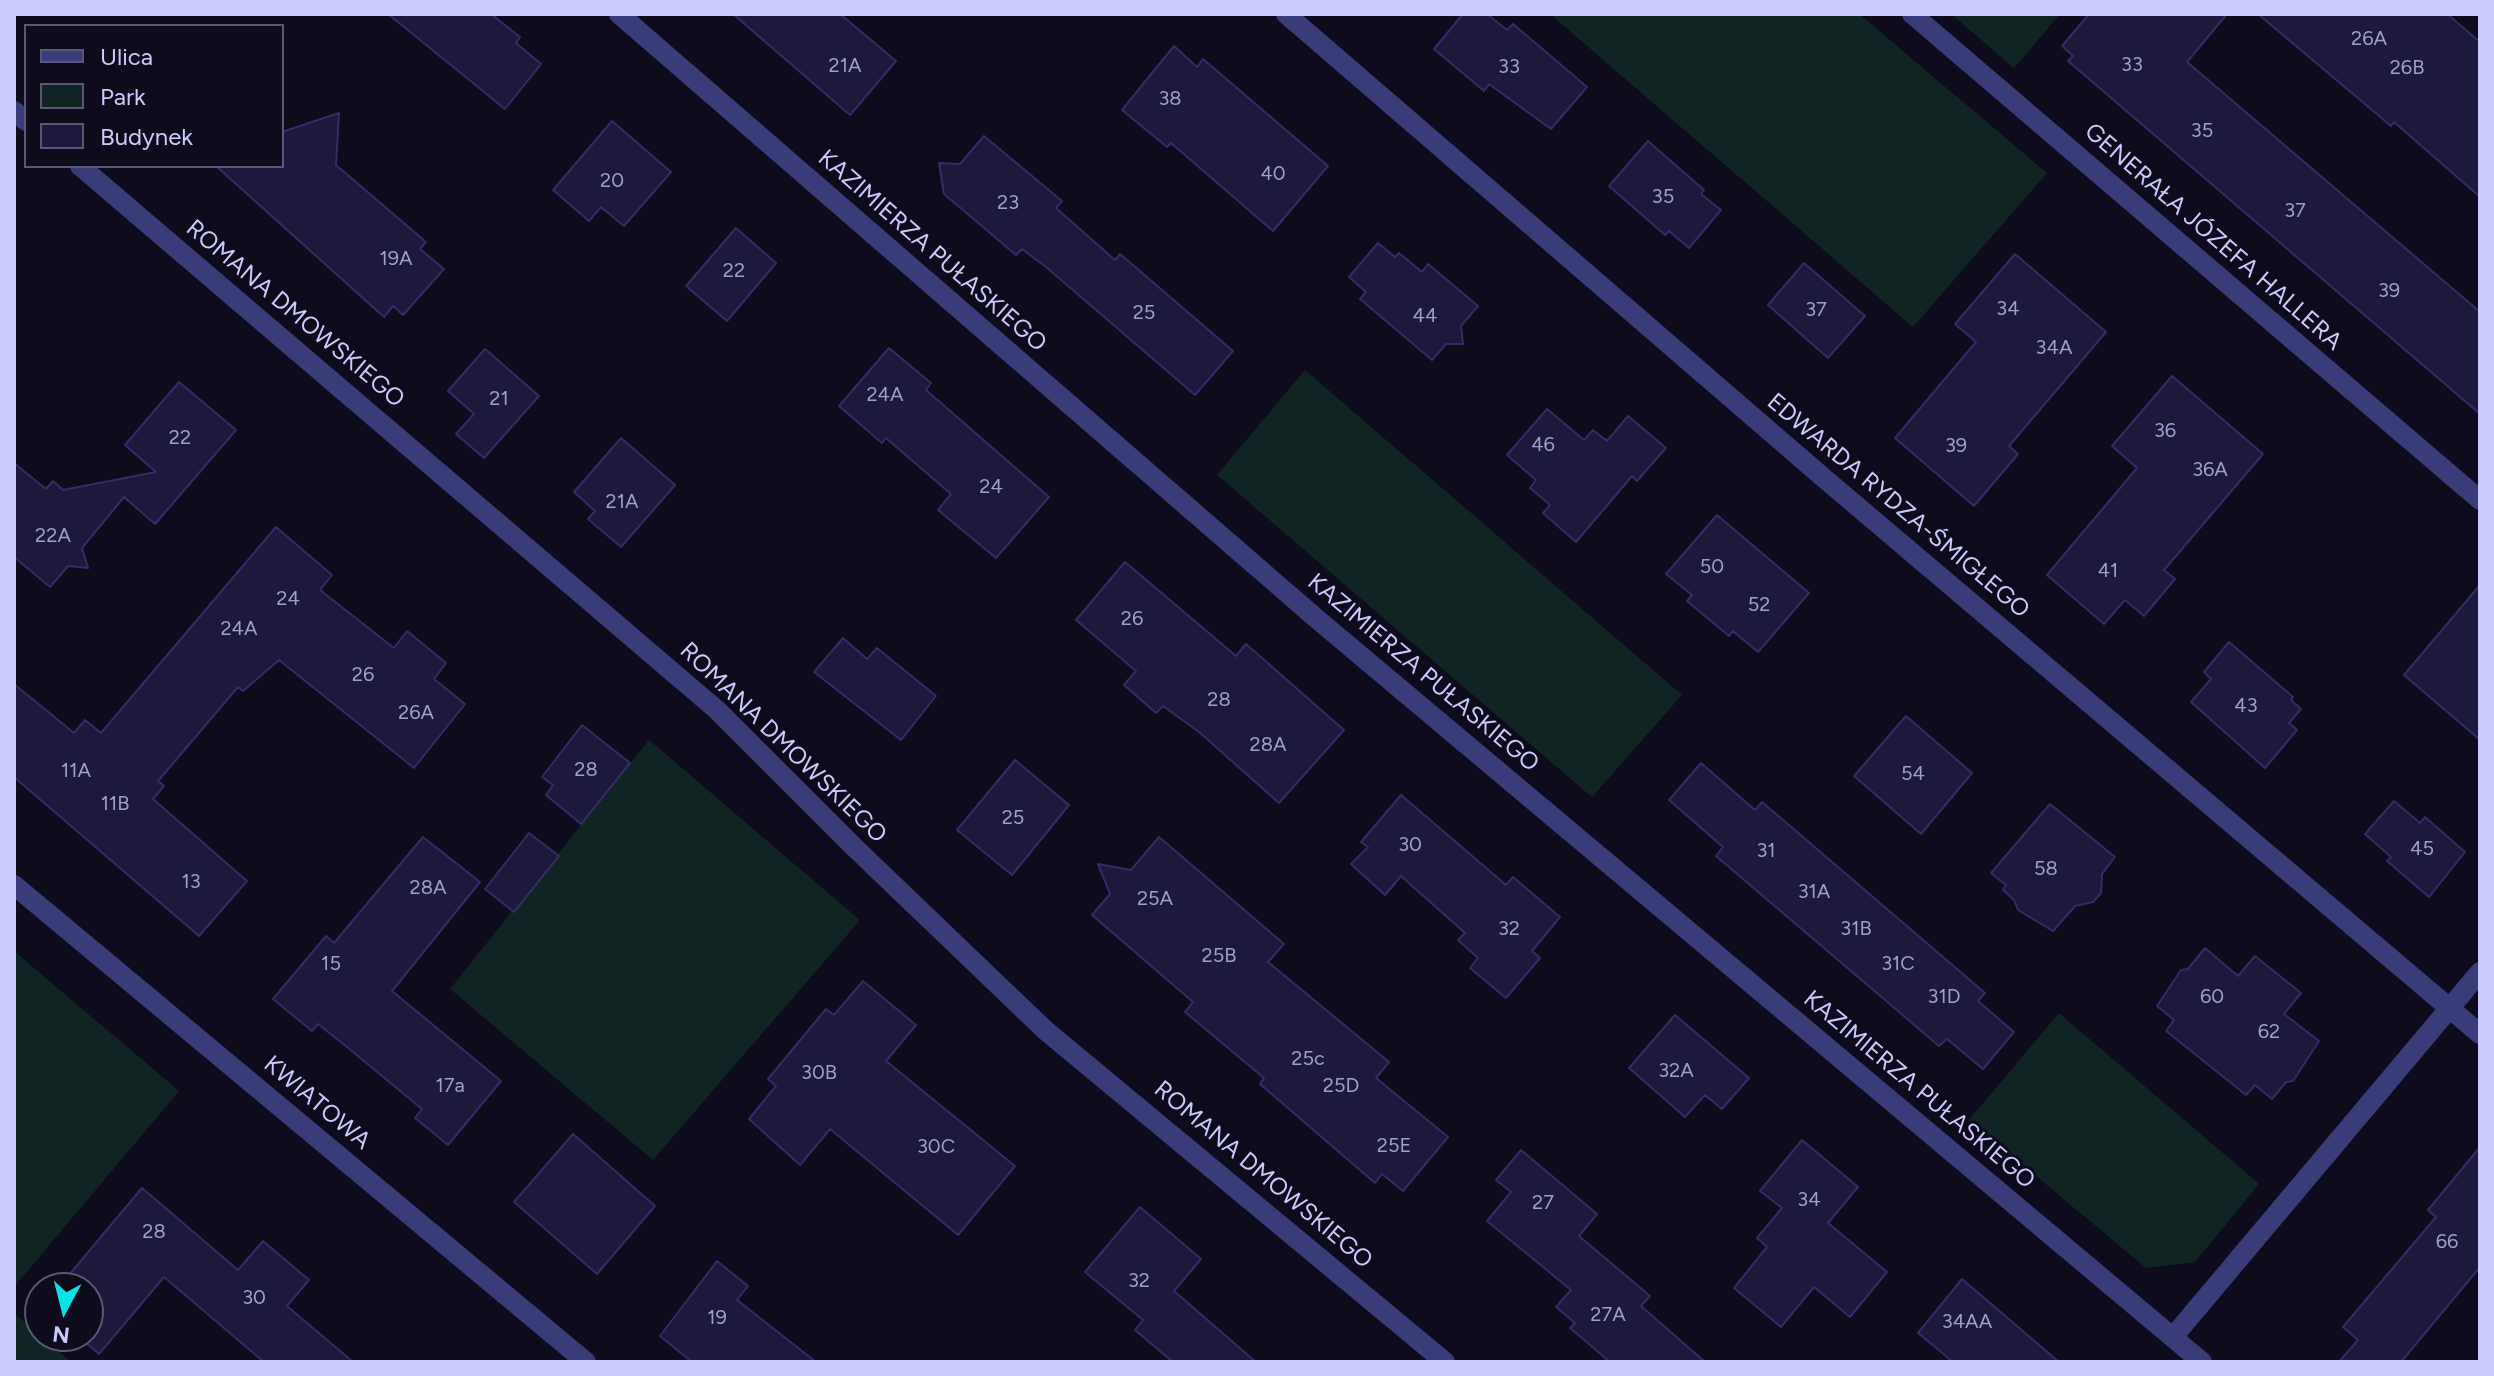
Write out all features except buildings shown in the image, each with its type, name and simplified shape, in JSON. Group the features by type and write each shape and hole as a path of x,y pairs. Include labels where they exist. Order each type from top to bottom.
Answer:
{"street":[{"name":"KAZIMIERZA PUŁASKIEGO","path":"619,14 1317,619 2202,1362"},
{"name":"EDWARDA RYDZA-ŚMIGŁEGO","path":"1286,14 1825,479 2480,1034"},
{"name":"GENERAŁA JÓZEFA HALLERA","path":"1912,14 2480,500"},
{"name":"ROMANA DMOWSKIEGO","path":"82,168 717,710 1045,1030 1445,1362"},
{"name":"KWIATOWA","path":"14,885 586,1362"},
{"path":"2173,1337 2480,972"}],"green space":[{"path":"1550,14 1859,14 2047,173 1913,327"},
{"path":"1951,14 2060,14 2014,68"},
{"path":"1305,370 1682,695 1592,797 1217,475"},
{"path":"649,740 860,920 653,1160 450,989"},
{"path":"14,951 179,1091 14,1287"},
{"path":"2059,1013 2259,1184 2195,1262 2146,1268 1969,1120"},
{"path":"14,1313 24,1322 24,1352 59,1352 71,1362 14,1362"}]}
